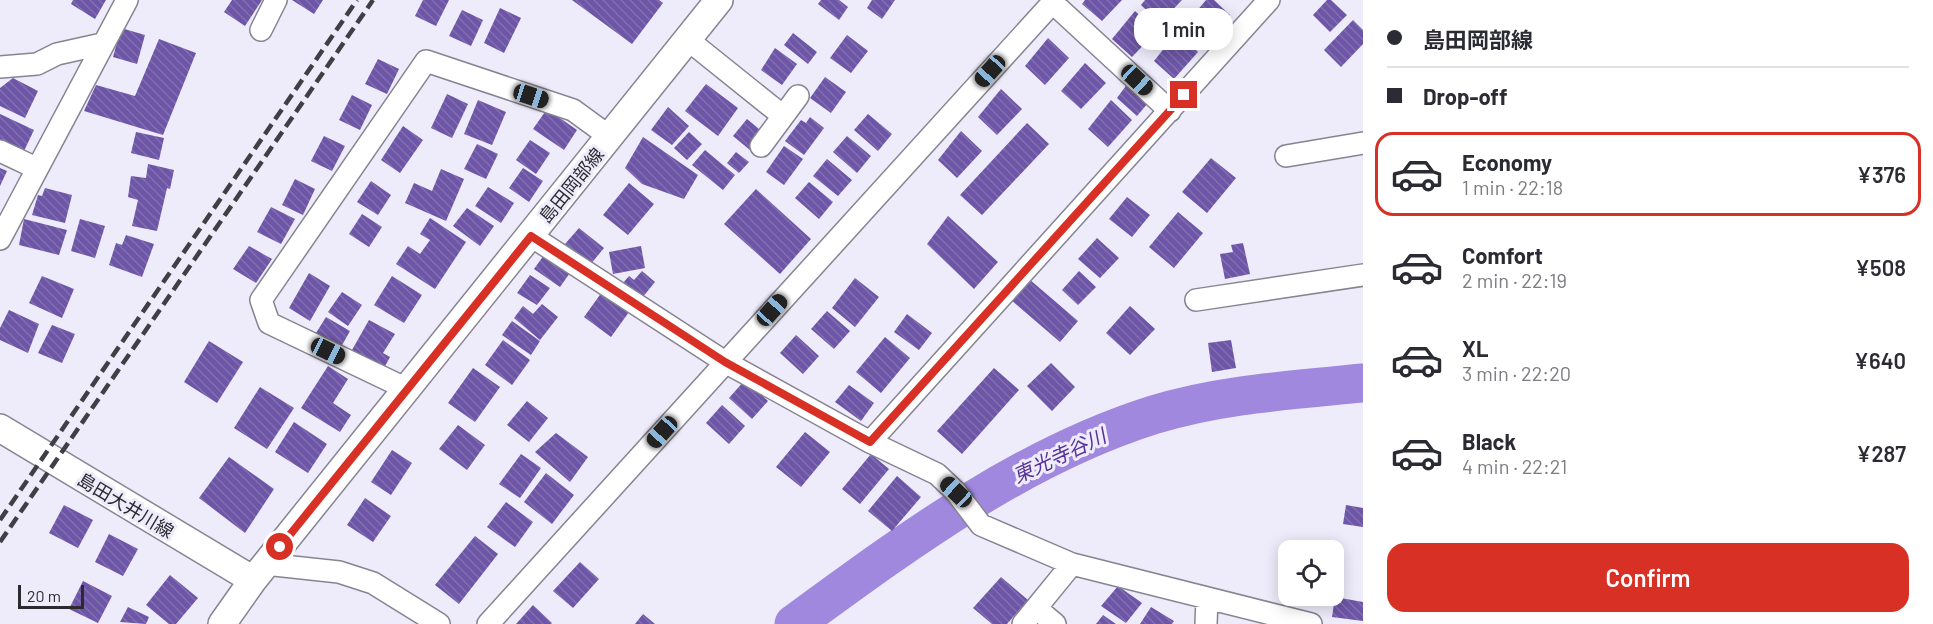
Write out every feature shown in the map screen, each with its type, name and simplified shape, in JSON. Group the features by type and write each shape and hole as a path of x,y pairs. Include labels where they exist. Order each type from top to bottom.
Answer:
{"main road":[{"name":"島田岡部線","path":"222,624 259,572 719,0"},
{"name":"島田大井川線","path":"0,428 259,572"}],"street":[{"path":"0,239 127,0"},
{"path":"261,30 276,0"},
{"path":"870,442 1269,0"},
{"path":"488,624 1054,1 1170,111"},
{"path":"687,39 783,116"},
{"path":"0,67 37,64 57,54 102,44"},
{"path":"407,388 269,323 261,300 426,61 573,110 610,137"},
{"path":"761,146 798,96"},
{"path":"1286,156 1363,143"},
{"path":"0,151 36,168"},
{"path":"531,236 725,362 870,442 937,474 956,492 981,525 1072,564 1311,624"},
{"path":"1196,300 1363,275"},
{"path":"1023,624 1072,564"},
{"path":"259,572 339,572 373,583 439,624"},
{"path":"1206,624 1207,598"},
{"path":"1036,608 1055,624"}],"building":[{"path":"73,0 106,0 95,19 71,4"},
{"path":"232,0 262,0 245,26 224,12"},
{"path":"292,0 323,0 314,14"},
{"path":"423,0 449,0 436,26 415,16"},
{"path":"572,0 659,0 663,3 632,44"},
{"path":"821,0 839,0 848,7 839,20 818,4"},
{"path":"872,0 895,0 882,19 867,8"},
{"path":"1085,0 1122,0 1102,21 1082,4"},
{"path":"1145,0 1182,0 1160,23 1141,5"},
{"path":"1206,0 1214,0 1230,15 1206,42 1186,24"},
{"path":"1327,0 1331,0 1347,15 1330,32 1313,15"},
{"path":"500,8 521,18 504,53 484,43"},
{"path":"462,10 483,20 471,46 449,36"},
{"path":"1135,11 1157,31 1132,57 1112,39"},
{"path":"1353,20 1363,30 1363,44 1341,67 1324,50"},
{"path":"121,28 145,35 137,64 113,57"},
{"path":"1177,32 1198,52 1174,79 1154,61"},
{"path":"793,33 817,52 808,64 784,45"},
{"path":"847,35 868,51 851,73 830,58"},
{"path":"1048,38 1069,58 1045,85 1025,66"},
{"path":"159,39 196,53 163,135 84,111 96,85 135,96"},
{"path":"775,48 797,64 782,85 761,70"},
{"path":"378,59 399,69 387,94 365,84"},
{"path":"1085,63 1106,83 1081,109 1061,91"},
{"path":"825,77 846,92 831,113 810,98"},
{"path":"13,78 38,91 25,118 0,106 0,88"},
{"path":"1128,83 1148,103 1137,116 1117,98"},
{"path":"706,84 738,108 718,136 685,111"},
{"path":"1001,89 1022,109 997,135 978,117"},
{"path":"447,94 468,104 452,138 431,128"},
{"path":"352,95 372,105 360,130 339,120"},
{"path":"478,100 506,112 492,145 464,134"},
{"path":"1111,100 1132,120 1108,147 1088,129"},
{"path":"668,107 689,126 672,145 651,130"},
{"path":"547,109 577,130 564,150 533,129"},
{"path":"0,114 34,130 24,151 0,140"},
{"path":"868,114 892,134 878,151 854,130"},
{"path":"810,117 824,128 804,155 785,141 801,120 806,123"},
{"path":"747,119 764,133 750,150 733,136"},
{"path":"1027,123 1049,144 982,215 960,195"},
{"path":"403,126 423,140 400,173 381,160"},
{"path":"961,131 982,151 957,178 938,160"},
{"path":"136,132 164,138 159,160 131,153"},
{"path":"689,132 702,144 687,160 674,148"},
{"path":"324,136 345,146 332,171 311,161"},
{"path":"847,136 871,156 857,173 833,152"},
{"path":"643,137 698,175 684,199 642,184 625,168"},
{"path":"530,140 550,153 536,174 516,160"},
{"path":"477,144 498,154 486,179 464,169"},
{"path":"784,146 803,159 784,185 766,172"},
{"path":"705,150 735,175 723,190 692,165"},
{"path":"736,152 749,162 739,173 727,163"},
{"path":"1211,158 1236,178 1207,213 1182,192"},
{"path":"827,159 852,180 838,196 813,176"},
{"path":"148,164 174,170 170,189 167,188 157,231 132,226 138,200 128,197 131,176 146,178"},
{"path":"0,168 7,171 0,186"},
{"path":"523,168 543,181 529,202 509,188"},
{"path":"441,169 464,179 446,221 405,203 414,183 432,191"},
{"path":"295,179 315,189 303,215 282,205"},
{"path":"371,181 391,195 378,215 357,202"},
{"path":"809,182 833,202 819,219 795,198"},
{"path":"629,183 654,204 628,235 603,215"},
{"path":"488,187 514,203 501,223 475,206"},
{"path":"45,188 72,195 65,223 32,215 38,195 42,196"},
{"path":"756,189 811,239 780,274 724,224"},
{"path":"1127,197 1150,215 1132,237 1109,219"},
{"path":"271,207 295,219 281,244 257,232"},
{"path":"467,208 494,226 480,246 453,226"},
{"path":"1178,212 1203,233 1174,268 1149,247"},
{"path":"362,214 382,227 369,247 349,234"},
{"path":"948,216 998,262 974,289 927,244"},
{"path":"430,218 466,242 435,289 396,264 408,246 420,254 430,240 420,234"},
{"path":"24,219 67,230 59,255 19,245"},
{"path":"80,219 105,226 95,258 71,251"},
{"path":"579,228 604,248 590,265 565,244"},
{"path":"126,235 154,244 142,277 109,265 116,243 122,245"},
{"path":"1097,238 1119,258 1100,278 1078,259"},
{"path":"1243,243 1250,274 1225,279 1220,254 1233,252 1231,245"},
{"path":"249,246 272,259 256,283 233,269"},
{"path":"641,246 645,268 613,274 609,252"},
{"path":"547,251 572,270 560,287 534,269"},
{"path":"642,271 655,282 642,298 623,283 629,276 634,280"},
{"path":"1079,271 1096,287 1078,305 1062,290"},
{"path":"309,273 330,286 310,321 289,308"},
{"path":"530,275 550,288 537,305 517,293"},
{"path":"42,276 74,289 62,318 29,303"},
{"path":"392,276 422,295 404,323 374,305"},
{"path":"855,278 879,297 855,327 832,308"},
{"path":"1029,279 1078,321 1060,342 1011,300"},
{"path":"342,292 362,305 348,326 328,312"},
{"path":"602,292 629,312 611,337 584,317"},
{"path":"542,304 558,317 540,340 514,318 523,306 533,314"},
{"path":"1130,306 1155,329 1130,355 1106,333"},
{"path":"9,310 39,324 28,353 0,340 0,328"},
{"path":"827,311 850,331 834,349 811,329"},
{"path":"907,314 932,333 919,350 894,332"},
{"path":"326,317 350,331 341,347 316,333"},
{"path":"369,320 395,334 383,353 390,357 384,368 352,350"},
{"path":"512,321 540,341 531,355 502,335"},
{"path":"52,325 75,334 62,363 38,353"},
{"path":"796,335 819,356 803,374 780,353"},
{"path":"885,337 910,358 881,393 856,372"},
{"path":"503,340 530,360 512,385 485,365"},
{"path":"1231,340 1236,368 1212,372 1208,343"},
{"path":"209,341 243,362 217,403 184,382"},
{"path":"1051,363 1075,387 1052,411 1027,386"},
{"path":"328,366 348,379 333,403 351,415 340,432 301,408"},
{"path":"473,368 500,387 475,422 448,403"},
{"path":"994,368 1019,390 962,454 937,431"},
{"path":"745,380 768,401 752,419 729,398"},
{"path":"849,385 874,403 861,421 835,402"},
{"path":"260,387 294,408 267,449 234,428"},
{"path":"527,401 548,418 529,442 507,425"},
{"path":"722,405 745,426 729,444 706,423"},
{"path":"294,422 327,444 308,473 275,452"},
{"path":"458,425 485,445 467,470 439,449"},
{"path":"805,432 830,452 801,487 776,467"},
{"path":"556,433 588,457 570,482 535,452"},
{"path":"392,450 412,463 391,495 371,482"},
{"path":"521,454 541,468 520,498 499,484"},
{"path":"871,454 889,469 860,504 842,489"},
{"path":"229,457 274,489 245,533 199,498"},
{"path":"546,473 574,495 552,524 524,502"},
{"path":"897,476 921,497 892,531 868,511"},
{"path":"365,498 391,516 373,542 347,525"},
{"path":"506,502 533,522 515,547 487,527"},
{"path":"64,505 93,520 78,548 49,533"},
{"path":"1346,505 1363,508 1363,527 1343,524"},
{"path":"109,534 138,549 123,576 95,562"},
{"path":"475,536 498,554 459,604 435,585"},
{"path":"580,562 599,579 573,608 553,591"},
{"path":"170,575 198,598 176,624 169,624 146,605"},
{"path":"1001,577 1028,600 1007,624 992,624 973,608"},
{"path":"83,581 112,596 98,623 69,609"},
{"path":"1118,586 1142,603 1126,623 1101,606"},
{"path":"1344,599 1363,602 1363,621 1332,617 1334,606 1344,606"},
{"path":"533,605 552,623 551,624 516,624"},
{"path":"128,607 149,617 146,624 120,622"},
{"path":"1151,607 1174,621 1172,624 1140,624"},
{"path":"643,614 655,624 635,624"},
{"path":"1103,615 1116,624 1096,624"}],"waterway":[{"name":"東光寺谷川","path":"794,624 921,533 965,505 1056,454 1104,433 1153,415 1205,402 1231,397 1363,383"}],"railway":[{"path":"0,520 357,0"},
{"path":"0,542 373,0"}],"route":[{"path":"280,547 531,236 725,362 870,442 1184,95"}]}
